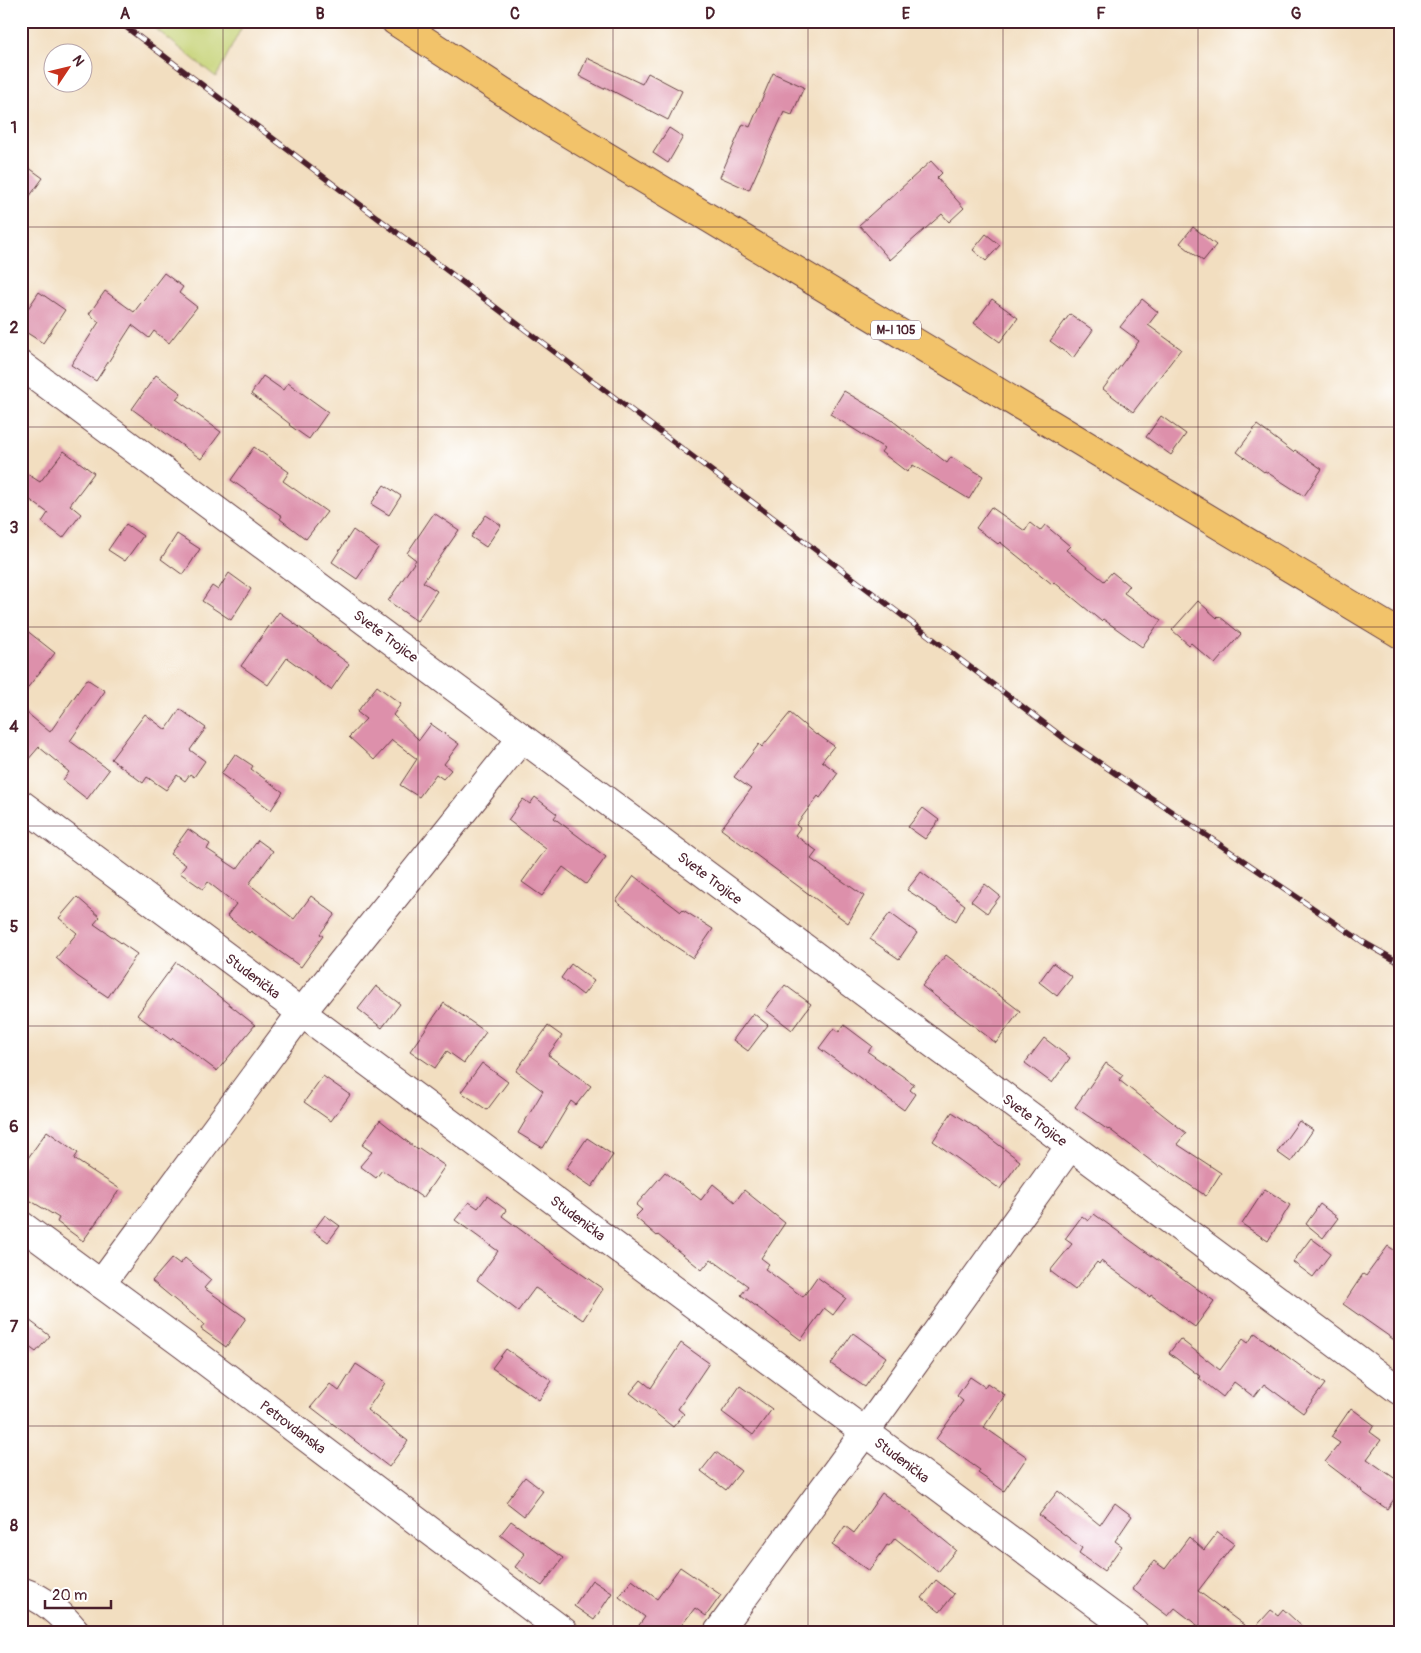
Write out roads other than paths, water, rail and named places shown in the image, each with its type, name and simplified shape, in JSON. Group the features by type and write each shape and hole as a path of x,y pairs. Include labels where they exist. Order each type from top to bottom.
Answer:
{"main road":[{"name":"M-I 105","path":"394,21 551,123 1400,634"}],"street":[{"name":"Svete Trojice","path":"21,365 1400,1391"},
{"path":"101,1284 302,1012 522,738"},
{"name":"Studenička","path":"21,804 1134,1632"},
{"path":"718,1632 865,1432 1070,1146"},
{"name":"Petrovdanska","path":"21,1225 184,1344 564,1632"},
{"path":"21,1591 37,1596 62,1616 76,1632"}],"railway":[{"path":"118,21 1069,742 1363,942 1400,963"}]}
